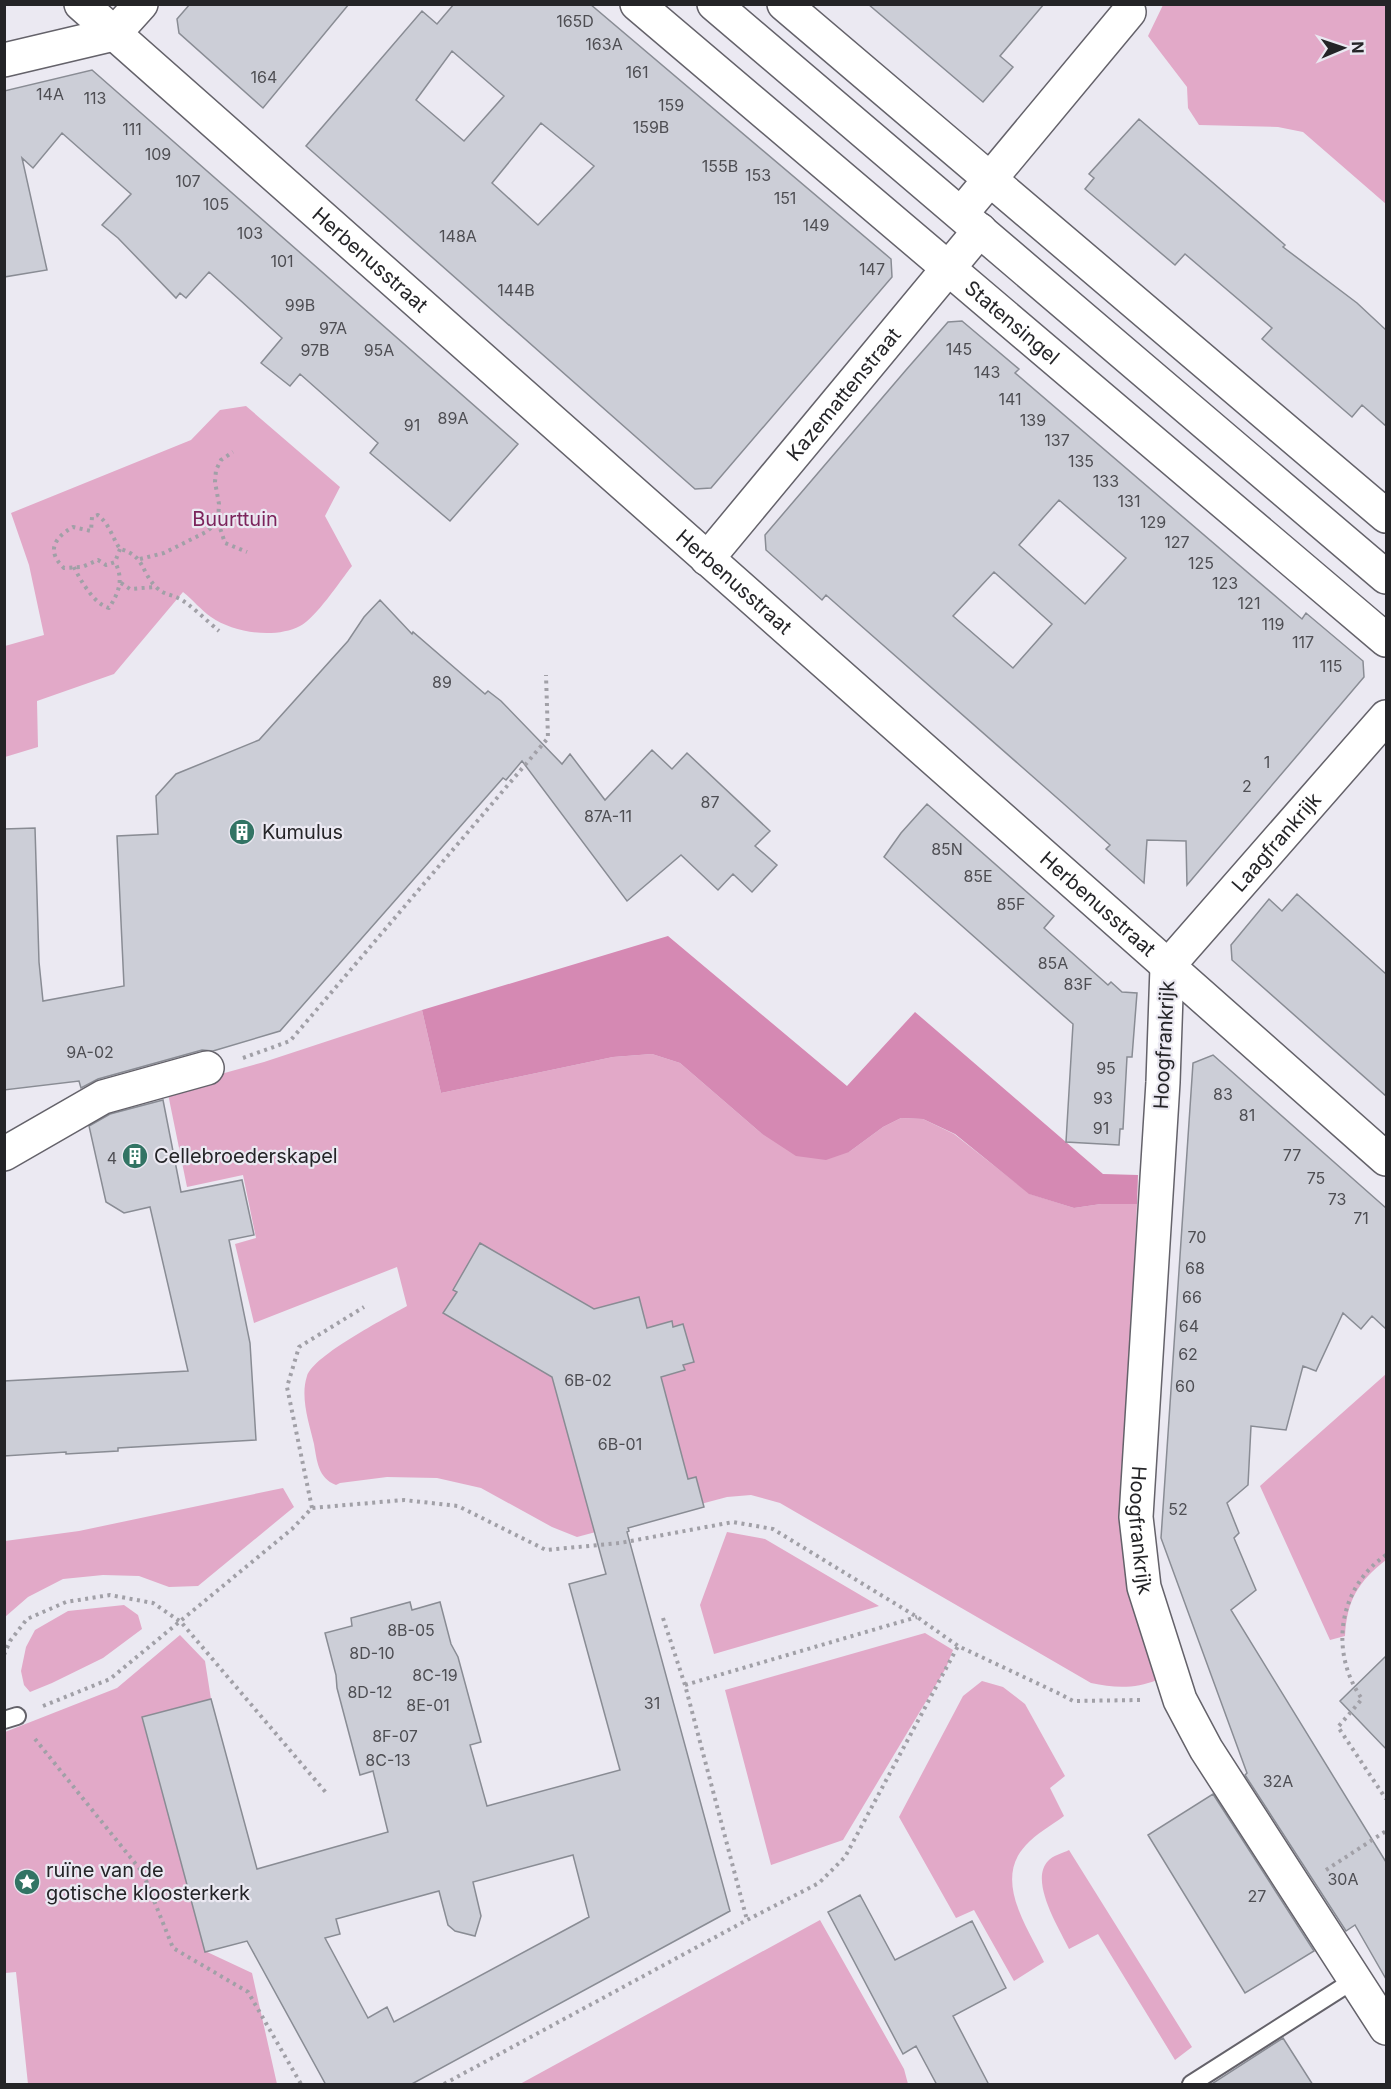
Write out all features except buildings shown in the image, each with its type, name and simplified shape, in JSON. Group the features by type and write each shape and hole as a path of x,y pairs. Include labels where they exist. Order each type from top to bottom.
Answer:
{"street":[{"name":"Herbenusstraat","path":"81,4 1386,1160"},
{"path":"4,60 114,34 141,4"},
{"name":"Statensingel","path":"637,4 1386,640"},
{"path":"714,4 1386,577"},
{"path":"783,4 1386,516"},
{"name":"Kazemattenstraat","path":"707,558 947,269 989,179 1129,12"},
{"name":"Laagfrankrijk","path":"1167,967 1386,717"},
{"name":"Hoogfrankrijk","path":"1167,967 1163,1082 1136,1517 1144,1587 1180,1700 1206,1749 1386,2028"},
{"path":"4,1154 103,1097 207,1068"}],"lane":[{"path":"1191,2085 1354,1980"}],"path":[{"path":"233,452 221,459 216,470 218,522 225,543 247,552"},
{"path":"115,562 106,565 98,560 82,567 64,568 54,558 53,549 62,534 73,527 91,531 92,517 98,515 105,522 120,549 140,559 144,572 156,587 166,596 178,598 219,631"},
{"path":"140,559 164,553 206,532 218,522"},
{"path":"74,567 80,581 104,607 109,608 118,594 121,583 120,572 115,562 120,549"},
{"path":"121,583 130,589 156,587"},
{"path":"258,1054 290,1041 548,738 546,675"},
{"path":"312,1508 287,1387 299,1347 364,1306"},
{"path":"301,2085 248,1992 173,1948 143,1873 11,1718 110,1679 292,1529 312,1508 404,1500 458,1506 546,1550 620,1543 733,1522 773,1529 916,1617 958,1646 1073,1701 1180,1700"},
{"path":"1386,1555 1358,1582 1346,1607 1343,1631 1347,1667 1352,1684 1362,1699 1338,1727 1386,1799"},
{"path":"4,1655 10,1641 27,1619 66,1602 110,1595 153,1603 181,1622 328,1795"},
{"path":"685,1685 916,1617"},
{"path":"663,1618 685,1685 747,1920"},
{"path":"444,2085 819,1883 845,1857 958,1646"},
{"path":"1295,1889 1386,1832"}],"green space":[{"path":"1163,5 1386,5 1386,204 1303,132 1278,127 1199,125 1188,108 1187,87 1148,36"},
{"name":"Buurttuin","path":"246,406 340,487 325,516 352,566 306,622 290,630 279,632 255,632 220,623 183,592 114,674 37,701 38,747 5,757 5,646 44,635 29,565 11,513 191,440 220,410"},
{"path":"422,1010 441,1093 613,1057 652,1054 680,1063 761,1133 849,1152 883,1127 901,1118 923,1119 954,1134 1030,1194 1074,1208 1101,1204 1137,1204 1124,1475 1157,1680 1124,1687 1091,1683 780,1503 751,1495 727,1497 577,1537 552,1527 481,1488 437,1478 387,1477 336,1485 325,1478 318,1463 306,1410 304,1393 307,1376 312,1367 336,1348 407,1306 397,1267 254,1323 235,1244 256,1238 243,1175 187,1187 167,1089 264,1062"},
{"path":"1386,1374 1386,1560 1361,1584 1351,1602 1345,1636 1330,1640 1260,1486"},
{"path":"283,1488 294,1507 198,1586 169,1587 139,1576 103,1575 63,1579 28,1597 5,1617 5,1541 79,1531"},
{"path":"727,1532 765,1539 879,1606 714,1654 700,1605"},
{"path":"124,1605 138,1615 142,1629 103,1658 30,1692 24,1685 21,1671 26,1647 35,1630 68,1611"},
{"path":"925,1633 953,1650 946,1668 843,1840 771,1865 725,1690"},
{"path":"180,1635 205,1661 211,1699 142,1718 205,1951 252,1973 277,2084 28,2084 16,1972 5,1973 5,1732 117,1688"},
{"path":"982,1681 1003,1687 1025,1704 1065,1776 1050,1788 1064,1816 1026,1845 1012,1873 1016,1903 1044,1962 1014,1981 974,1910 956,1918 899,1817 963,1696"},
{"path":"1069,1850 1192,2047 1175,2060 1098,1934 1069,1949 1048,1905 1042,1880 1043,1870 1048,1861"},
{"path":"820,1920 904,2069 908,2084 520,2084"}],"shaded area":[{"path":"668,936 847,1086 915,1012 1103,1174 1138,1175 1137,1204 1101,1204 1074,1208 1029,1194 955,1134 923,1119 901,1118 883,1127 849,1152 826,1160 796,1156 761,1133 680,1063 652,1054 613,1057 441,1093 422,1010"}],"place":[{"name":"Kumulus","path":"242,832"},
{"name":"Cellebroederskapel","path":"135,1156"},
{"name":"ruïne van de gotische kloosterkerk","path":"27,1882"}]}
